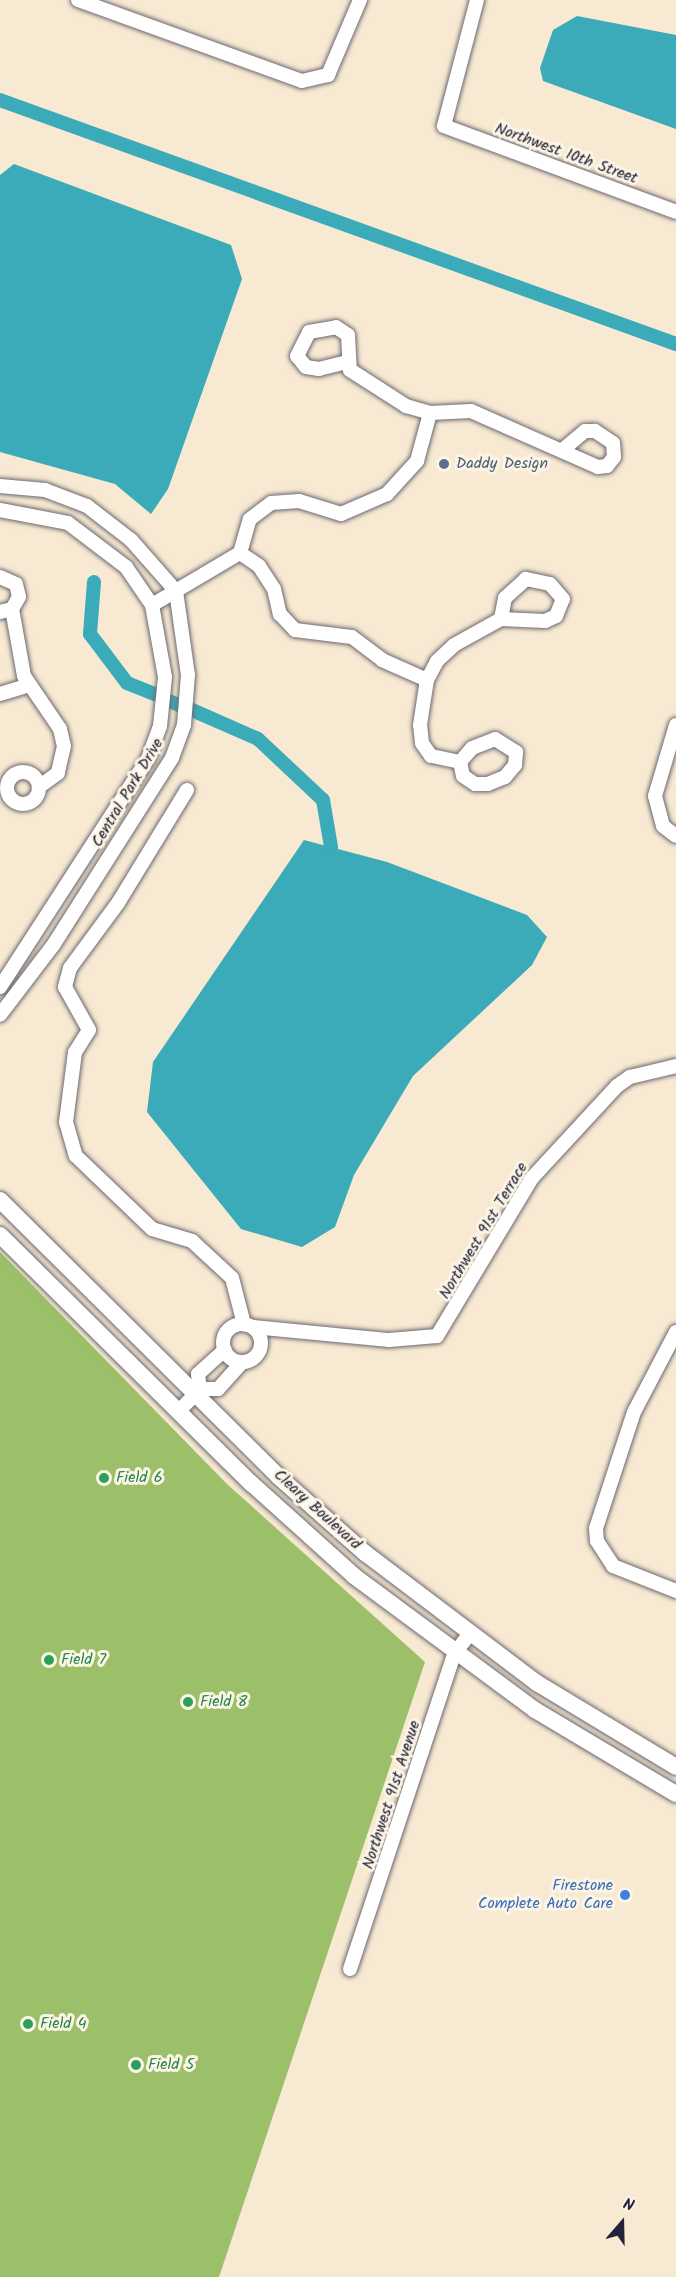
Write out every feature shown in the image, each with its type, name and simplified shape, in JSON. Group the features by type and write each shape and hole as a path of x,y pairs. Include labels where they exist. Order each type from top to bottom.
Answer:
{"street":[{"path":"78,0 115,6 302,81 328,75 360,0"},
{"name":"Northwest 10th Street","path":"477,0 444,126 676,212"},
{"path":"347,362 350,370 406,406 430,413 471,411 562,450"},
{"path":"152,605 240,553 250,519 271,503 298,501 341,514 387,494 417,461 430,413"},
{"path":"0,486 45,490 87,506 131,540 176,591"},
{"name":"Central Park Drive","path":"0,510 26,512 88,533 126,567 152,605 165,677 160,726 149,757 0,987"},
{"path":"240,553 259,566 274,589 280,614 295,630 352,637 382,660 427,680"},
{"path":"0,577 11,579 19,590 6,610 29,685 64,746 58,773 39,787"},
{"path":"460,762 431,756 422,743 427,680 454,645 501,619 545,621 556,616 563,599 550,584 526,579 505,598 501,619"},
{"name":"Central Park Drive","path":"0,1015 54,944 172,758 184,725 188,675 176,591"},
{"path":"0,694 29,685"},
{"path":"676,725 655,796 663,826 676,836"},
{"path":"187,790 118,903 69,968 65,987 90,1030 75,1052 66,1122 76,1156 152,1229 192,1241 232,1278 248,1325 261,1348"},
{"name":"Northwest 91st Terrace","path":"288,1333 390,1340 437,1336 532,1178 617,1086 630,1077 676,1066"},
{"name":"Cleary Boulevard","path":"0,1200 333,1526 469,1635 605,1726 676,1767"},
{"name":"Cleary Boulevard","path":"0,1235 319,1546 454,1654 574,1735 676,1794"},
{"path":"197,1392 198,1374 225,1350 228,1329 248,1325 288,1333"},
{"path":"676,1332 634,1412 599,1512 597,1542 613,1566 676,1591"},
{"path":"179,1411 197,1392 218,1389 242,1362 288,1333"},
{"path":"225,1350 242,1362"},
{"name":"Northwest 91st Avenue","path":"351,1969 454,1654 469,1635"}],"green space":[{"path":"0,1252 227,1484 425,1662 219,2277 0,2277"}],"water":[{"path":"577,16 676,35 676,129 543,81 540,68 553,30"},
{"path":"14,164 231,245 242,279 168,489 151,514 115,484 0,452 0,175"},
{"path":"304,840 387,862 527,915 547,937 532,965 413,1076 354,1175 335,1227 302,1247 241,1229 147,1112 153,1062"}],"waterway":[{"path":"0,100 676,344"},
{"path":"94,582 90,634 127,683 156,695"},
{"path":"169,701 179,705"},
{"path":"192,710 258,739 323,800 331,847"}],"place":[{"name":"Daddy Design","path":"444,464"},
{"name":"Field 6","path":"104,1478"},
{"name":"Field 7","path":"49,1660"},
{"name":"Field 8","path":"188,1702"},
{"name":"Firestone Complete Auto Care","path":"625,1895"},
{"name":"Field 4","path":"28,2024"},
{"name":"Field 5","path":"136,2065"}]}
